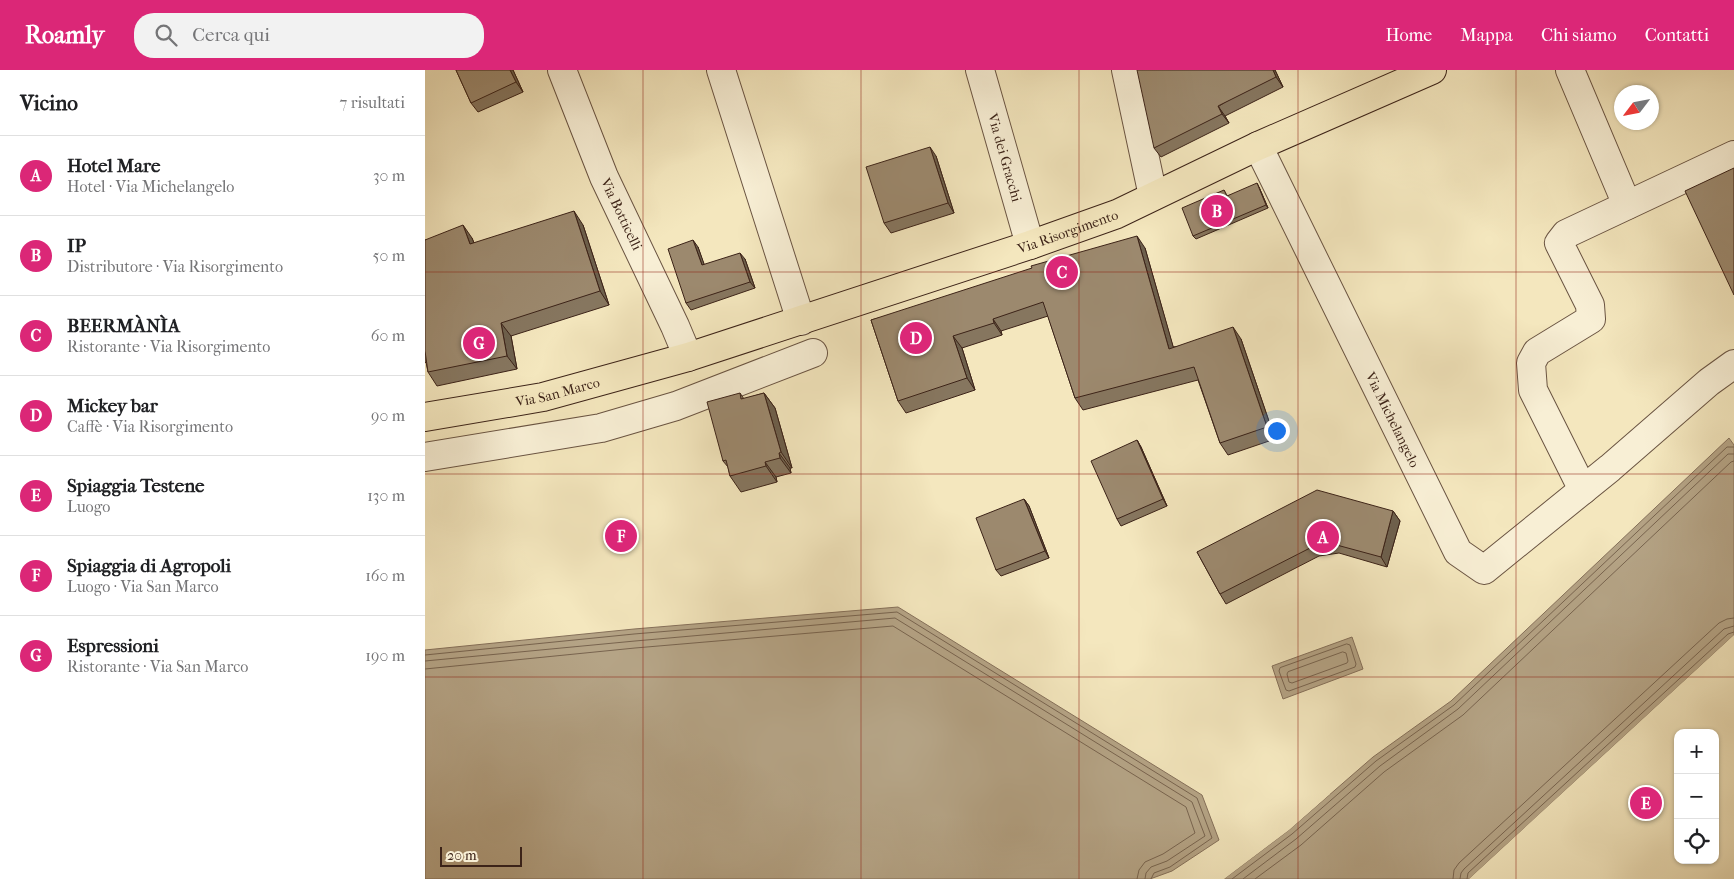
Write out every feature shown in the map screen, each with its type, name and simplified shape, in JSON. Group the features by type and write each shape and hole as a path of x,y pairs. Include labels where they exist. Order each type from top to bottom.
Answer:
{"main road":[{"name":"Via Risorgimento","path":"688,357 1030,246 1117,214 1258,146 1430,71"},
{"name":"Via San Marco","path":"425,417 543,397 688,357"}],"street":[{"name":"Via Botticelli","path":"562,70 604,177 688,357"},
{"path":"721,70 801,321"},
{"name":"Via dei Gracchi","path":"980,70 1030,246"},
{"path":"1126,70 1153,196"},
{"path":"1570,70 1627,205"},
{"name":"Via Michelangelo","path":"1258,146 1459,552 1484,570 1583,490 1709,382 1734,364"},
{"path":"1583,490 1533,390 1531,363 1537,352 1591,320 1590,305 1559,243 1566,234 1734,155"},
{"path":"425,457 601,428 676,406 813,353"}],"water":[{"path":"1729,438 1734,445 1734,635 1469,879 1224,879 1289,830 1373,757 1451,701"},
{"path":"898,607 1202,795 1219,840 1172,871 1150,879 425,879 425,650 634,629"},
{"path":"1352,637 1363,669 1283,699 1272,666"}],"pier":[{"path":"1734,635 1734,639 1473,879 1469,879"},
{"path":"1329,792 1330,794 1289,830 1224,879 1221,879 1287,828"}],"building":[{"path":"456,70 510,70 516,82 471,103"},
{"path":"1137,70 1273,70 1276,77 1218,106 1222,114 1154,148"},
{"path":"930,147 948,203 884,223 866,167"},
{"path":"1734,168 1734,295 1685,191"},
{"path":"1257,183 1266,205 1193,236 1182,208 1224,190 1227,196"},
{"path":"574,211 600,291 501,323 507,356 428,372 425,351 425,240 463,225 470,244"},
{"path":"1137,236 1169,349 1233,327 1267,427 1220,443 1194,367 1075,398 1043,302 993,319 994,323 953,336 967,378 898,401 871,320 1032,268 1031,266"},
{"path":"693,240 702,265 740,253 750,282 686,303 668,249"},
{"path":"740,393 741,399 764,393 781,452 779,453 780,458 765,462 766,466 730,476 726,460 723,461 707,402"},
{"path":"1137,440 1163,499 1117,519 1091,461"},
{"path":"1317,490 1393,511 1381,557 1333,544 1312,547 1220,594 1197,552"},
{"path":"1024,499 1045,551 996,570 976,518"}],"place":[{"name":"IP","path":"1217,211"},
{"name":"BEERMÀNÌA","path":"1062,272"},
{"name":"Mickey bar","path":"916,338"},
{"name":"Espressioni","path":"479,343"},
{"name":"Spiaggia di Agropoli","path":"621,536"},
{"name":"Hotel Mare","path":"1323,537"},
{"name":"Spiaggia Testene","path":"1646,803"}]}
